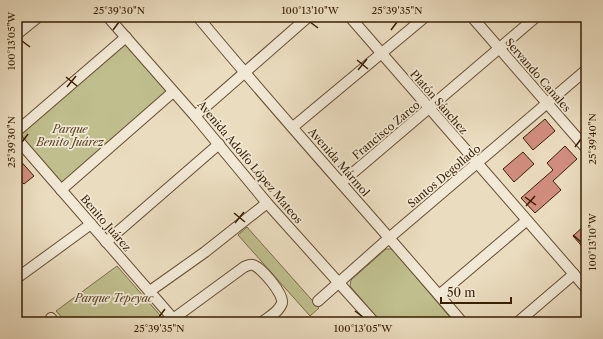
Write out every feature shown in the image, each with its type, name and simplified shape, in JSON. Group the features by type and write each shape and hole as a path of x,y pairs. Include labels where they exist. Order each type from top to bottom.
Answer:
{"street":[{"path":"17,34 38,17"},
{"name":"Avenida Adolfo López Mateos","path":"108,17 195,116 267,202 374,322"},
{"name":"Avenida Mármol","path":"198,17 244,74 293,127 462,322"},
{"path":"195,116 308,17"},
{"name":"Platón Sánchez","path":"350,17 526,221 586,288"},
{"path":"293,127 425,17"},
{"name":"Servando Canales","path":"472,17 586,148"},
{"name":"Francisco Zarco","path":"341,183 536,17"},
{"path":"17,131 126,37"},
{"name":"Santos Degollado","path":"318,301 389,238 586,70"},
{"path":"61,190 173,92"},
{"name":"Benito Juárez","path":"17,140 175,321"},
{"path":"106,242 219,144"},
{"path":"150,291 205,252 267,202"},
{"path":"439,295 526,221"},
{"path":"17,278 91,224"},
{"path":"175,321 244,267 254,265 260,269 282,297 282,303 279,308 262,322"},
{"path":"518,322 574,274"}],"green space":[{"name":"Parque Benito Juárez","path":"126,44 169,94 61,190 17,136"},
{"path":"247,227 319,308 310,316 238,235"},
{"path":"386,249 392,249 454,322 381,322 350,286 351,280"},
{"name":"Parque Tepeyac","path":"117,266 166,322 66,322 56,311"}],"building":[{"path":"545,119 555,131 533,150 523,138"},
{"path":"565,146 577,159 553,181 561,190 535,213 521,198 553,170 547,163"},
{"path":"523,152 534,164 514,182 503,169"},
{"path":"17,157 34,176 24,184 17,177"},
{"path":"586,224 586,251 573,236"}]}
